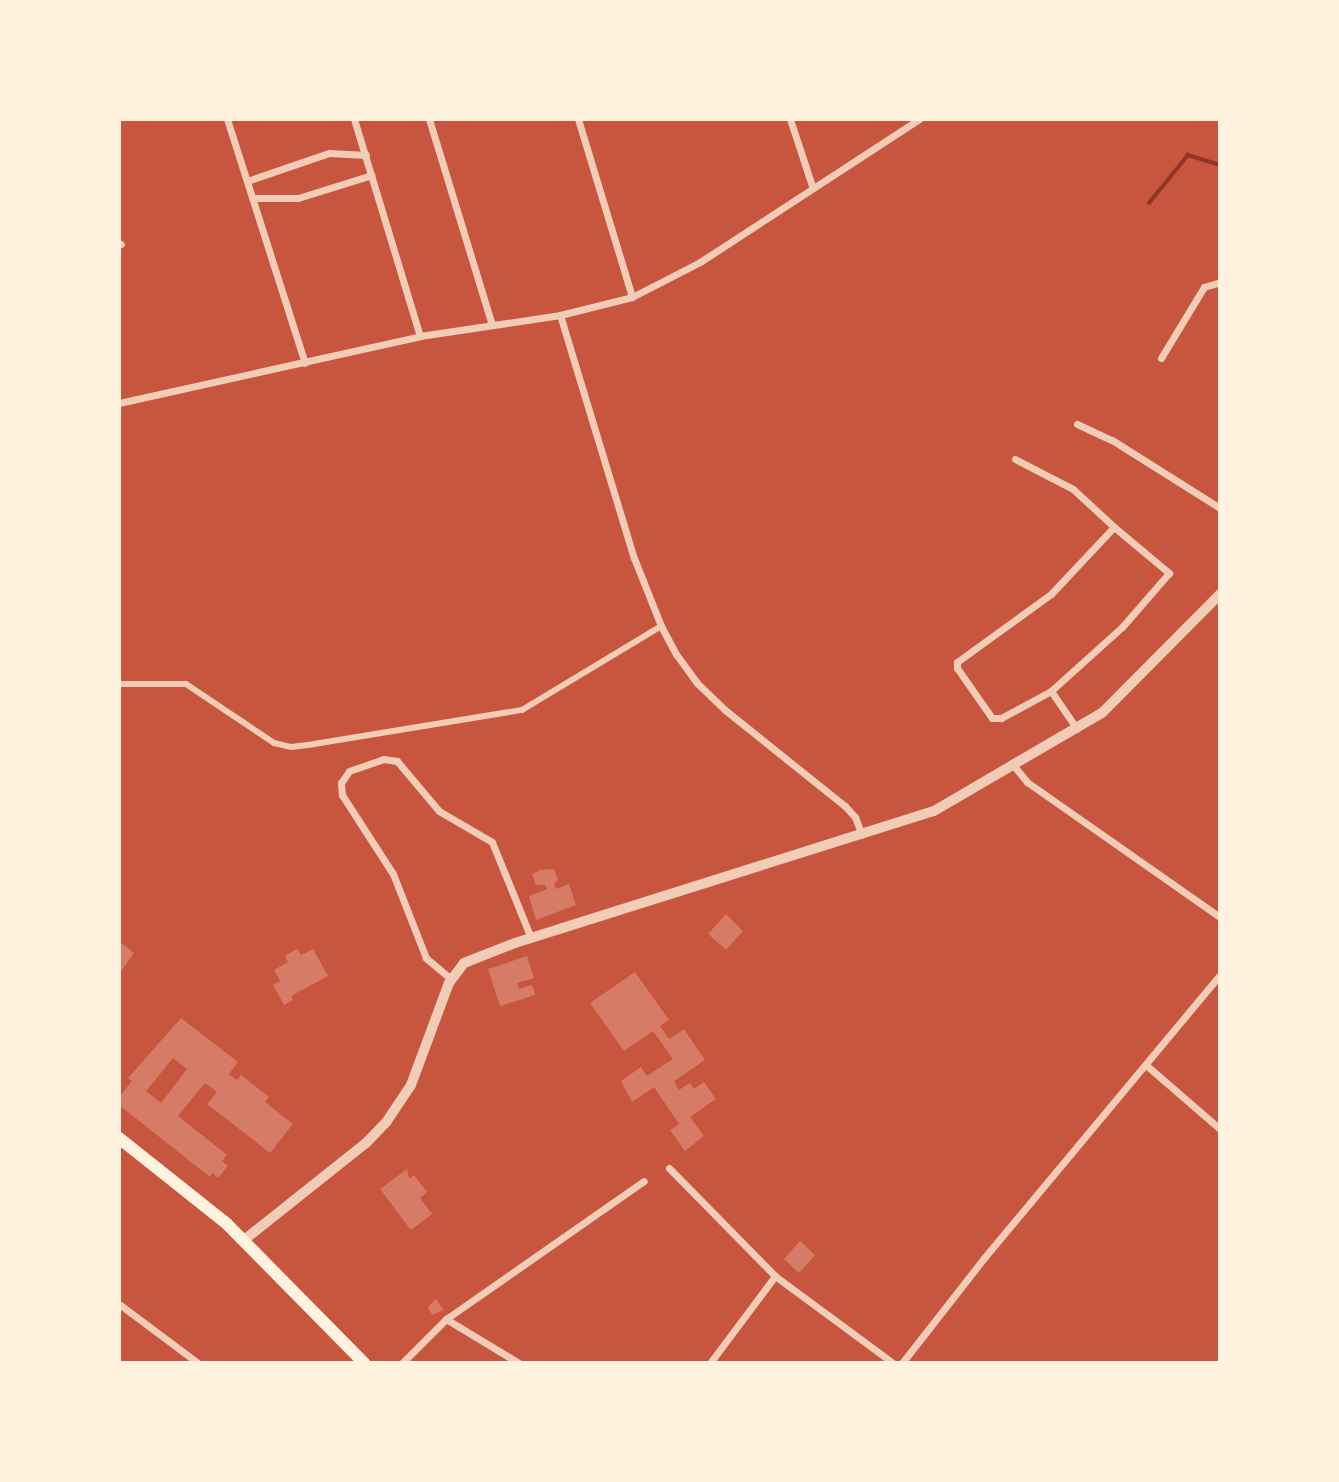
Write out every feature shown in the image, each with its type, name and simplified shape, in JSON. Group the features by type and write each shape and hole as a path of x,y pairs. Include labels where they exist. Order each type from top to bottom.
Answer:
{"main road":[{"path":"119,1138 244,1240 364,1363"}],"street":[{"path":"227,119 304,363"},
{"path":"354,119 420,336"},
{"path":"429,119 492,325"},
{"path":"578,119 632,297"},
{"path":"790,119 812,186"},
{"path":"119,403 420,336 560,315 632,297 700,262 812,186 919,119"},
{"path":"247,181 328,153 366,155"},
{"path":"252,198 298,198 372,175"},
{"path":"1161,358 1205,287 1220,282"},
{"path":"560,315 635,558 661,626 697,683 725,710 845,806 855,817 862,835"},
{"path":"1077,424 1112,440 1220,508"},
{"path":"1015,459 1073,489 1169,573 1122,627 1051,691 1001,718 992,718 957,668 957,662 1051,594 1114,527"},
{"path":"244,1240 366,1143 387,1121 416,1074 451,979 459,967 479,955 934,811 1102,713 1220,594"},
{"path":"119,684 186,684 274,743 291,747 522,710 661,626"},
{"path":"1051,691 1077,729"},
{"path":"451,979 426,958 393,874 342,795 341,783 349,771 383,759 397,761 439,811 492,842 531,938"},
{"path":"1014,766 1027,782 1220,917"},
{"path":"902,1363 984,1258 1220,975"},
{"path":"1146,1065 1220,1129"},
{"path":"669,1168 775,1276 893,1363"},
{"path":"402,1363 446,1319 644,1181"},
{"path":"710,1363 775,1276"},
{"path":"119,1304 198,1363"},
{"path":"446,1319 519,1363"}],"building":[{"path":"554,869 558,880 554,883 556,889 569,884 576,905 536,920 529,896 547,889 545,885 536,885 532,874 540,870"},
{"path":"726,914 743,931 726,950 708,934"},
{"path":"119,941 134,953 119,974"},
{"path":"297,949 301,955 313,949 328,976 291,996 293,1000 284,1005 273,985 280,981 274,970 288,962 285,956"},
{"path":"527,956 534,978 517,983 519,989 532,985 535,995 500,1006 488,969"},
{"path":"635,972 669,1020 660,1026 669,1039 684,1029 705,1060 674,1081 679,1090 690,1083 694,1089 704,1082 716,1099 690,1117 704,1136 685,1151 670,1130 679,1124 654,1087 632,1102 621,1081 641,1067 647,1076 673,1059 653,1031 624,1051 590,1003"},
{"path":"181,1018 238,1062 229,1074 237,1080 241,1075 269,1097 265,1102 293,1124 270,1153 207,1104 217,1092 205,1083 178,1116 227,1155 222,1161 228,1166 218,1178 212,1173 210,1177 119,1105 119,1097 132,1081 128,1078","holes":["173,1058 187,1069 161,1103 146,1091"]},
{"path":"407,1169 409,1179 414,1175 427,1192 420,1198 432,1214 411,1230 380,1189"},
{"path":"800,1241 815,1255 799,1273 784,1259"},
{"path":"436,1299 444,1310 432,1315 428,1307"}],"waterway":[{"path":"1149,203 1188,155 1220,165"}]}
